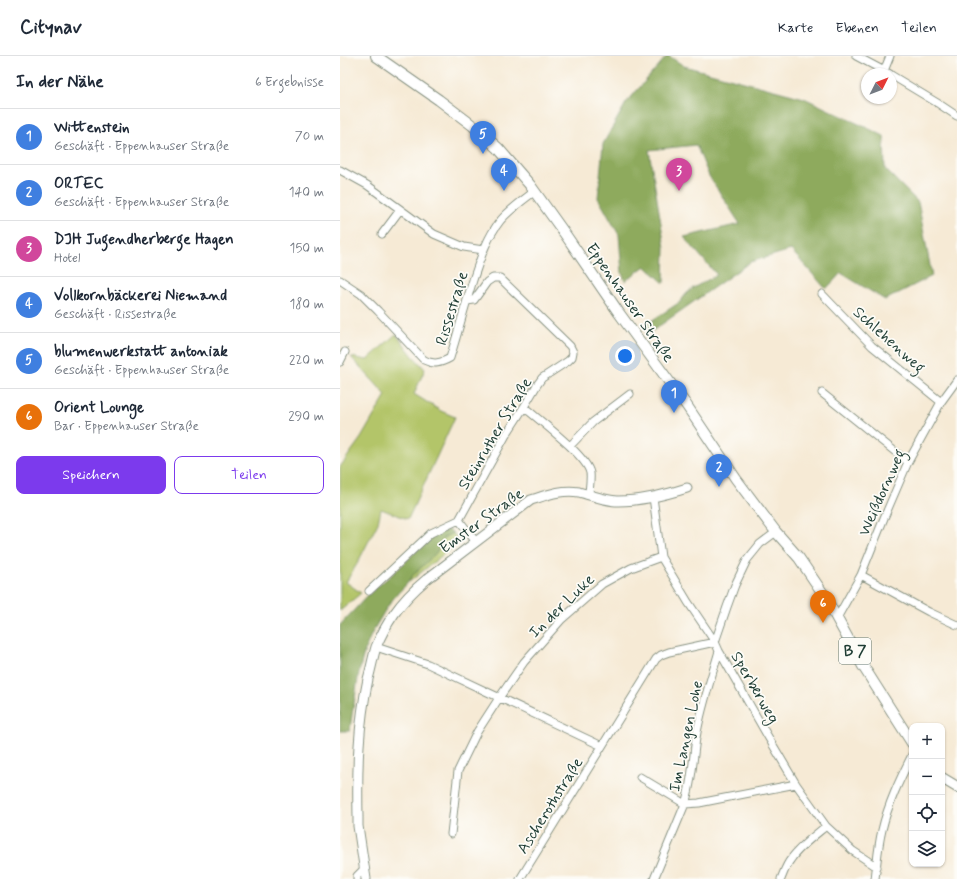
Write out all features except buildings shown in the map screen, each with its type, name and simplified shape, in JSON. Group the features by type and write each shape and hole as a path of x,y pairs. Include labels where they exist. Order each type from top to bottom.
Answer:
{"main road":[{"name":"Eppenhauser Straße","path":"376,56 445,105 481,133 503,154 534,191 618,313 687,406 733,476 776,532 799,558 824,595 863,666 909,738"},
{"path":"945,780 957,787"}],"street":[{"path":"856,56 879,68"},
{"path":"889,68 890,56"},
{"path":"897,78 957,116"},
{"path":"340,170 366,185 434,234 464,247 483,250"},
{"name":"Rissestraße","path":"340,280 361,294 424,360 430,363 443,362 450,358 483,250 499,222 507,213 534,191"},
{"path":"382,234 400,210"},
{"name":"Steinruther Straße","path":"459,520 506,435 542,378 568,361 572,357 573,352 570,346 500,278 493,278 487,282 474,300 467,301"},
{"name":"Schlehenweg","path":"822,294 872,346 941,402"},
{"path":"340,362 345,352"},
{"name":"Weißdornweg","path":"837,618 861,575 908,462 941,402 957,380"},
{"path":"822,393 908,462"},
{"path":"570,446 593,422 630,394"},
{"path":"524,407 570,446 585,463 590,473 589,495"},
{"name":"Emster Straße","path":"366,879 358,826 358,752 362,710 376,647 394,613 417,587 531,500 551,493 567,491 616,501 653,497 687,488"},
{"name":"Sperberweg","path":"653,497 661,556 688,602 715,642 796,784 826,826 853,851 877,867"},
{"path":"369,591 431,533 459,520 476,542"},
{"path":"715,642 735,585 747,560 760,544 776,532"},
{"name":"In der Luke","path":"451,834 458,771 477,732 524,662 562,619 602,584 631,568 661,556"},
{"path":"861,575 929,612 957,625"},
{"name":"Ascherothstraße","path":"520,879 656,659 669,652 715,642"},
{"path":"376,647 428,664 499,698"},
{"name":"Im Langen Lohe","path":"654,879 685,804 701,712 719,651"},
{"name":"Ascherothstraße","path":"499,698 602,746"},
{"path":"875,879 881,831 887,811 910,759"},
{"name":"Im Langen Lohe","path":"640,777 685,804"},
{"path":"685,804 699,803 796,784"},
{"path":"781,879 790,859 826,826"},
{"path":"357,879 357,876 364,868"}],"green space":[{"path":"667,56 684,66 804,98 884,136 885,169 918,202 932,276 885,300 841,273 826,289 791,250 750,262 648,334 642,327 680,302 693,288 717,275 684,237 740,224 709,176 696,145 649,150 665,248 664,283 645,266 625,281 622,273 619,235 598,198 603,144 626,103"},
{"path":"396,334 425,369 414,394 441,411 455,417 408,519 381,509 378,523 346,582 361,593 340,611 340,467 361,438 386,395 351,357 367,360"},
{"path":"446,530 450,530 453,533 444,537 436,553 411,577 407,584 391,602 374,628 360,666 350,731 340,731 340,625 370,593 398,569 426,541"},
{"path":"453,533 460,541 409,582 411,577 436,553 444,537"}],"place":[{"name":"blumenwerkstatt antoniak","path":"483,154"},
{"name":"Vollkornbäckerei Niemand","path":"504,191"},
{"name":"DJH Jugendherberge Hagen","path":"679,191"},
{"name":"Wittenstein","path":"674,413"},
{"name":"ORTEC","path":"719,487"},
{"name":"Orient Lounge","path":"823,623"}]}
